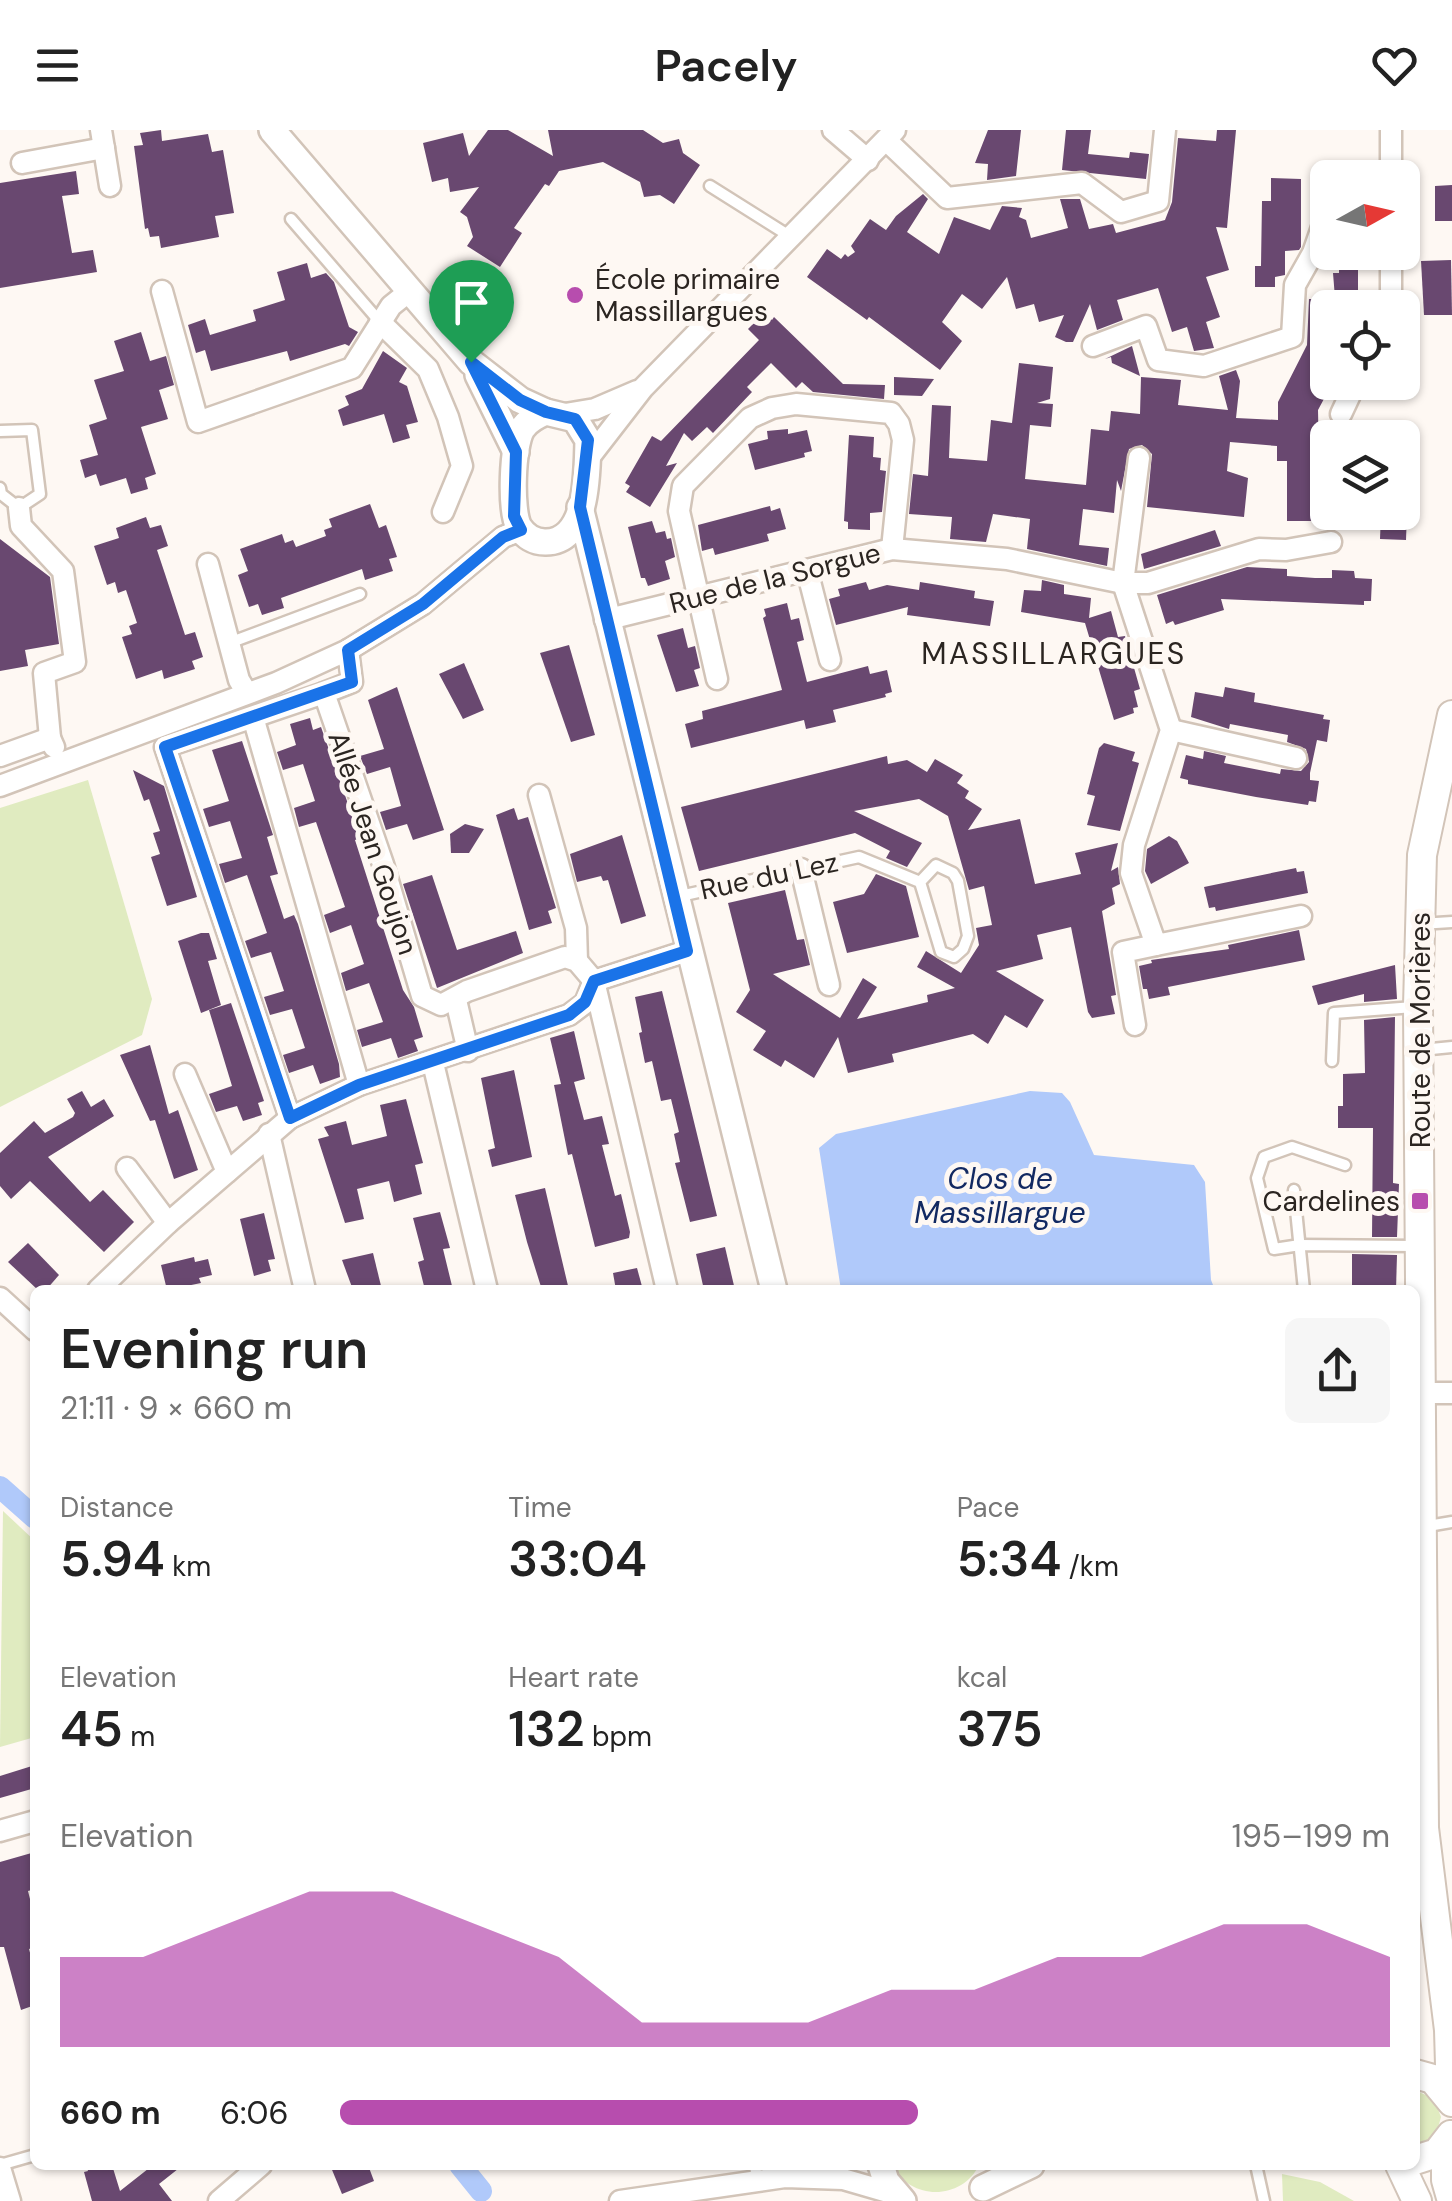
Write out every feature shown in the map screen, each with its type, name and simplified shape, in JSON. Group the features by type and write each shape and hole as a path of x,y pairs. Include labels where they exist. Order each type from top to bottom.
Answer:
{"main road":[{"name":"Route de Morières","path":"1420,1544 1418,1006 1422,855 1435,816 1452,715"},
{"name":"Route de Morières","path":"1420,1660 1424,1828 1450,2030 1452,2101"},
{"name":"Route de Morières","path":"1420,1862 1424,1828"},
{"path":"1420,2076 1433,2080 1452,2101"},
{"path":"1420,2158 1436,2153 1449,2139"},
{"path":"1449,2139 1446,2180 1452,2201"},
{"path":"1402,2170 1418,2201"}],"street":[{"path":"272,130 471,362 520,400 583,428 588,440 588,459 577,524 570,532 546,542"},
{"path":"833,130 868,160"},
{"path":"588,459 644,388 891,135 947,198 1082,183 1121,212 1158,201 1165,130"},
{"path":"1390,130 1391,160"},
{"path":"22,163 102,139 110,186"},
{"path":"1093,346 1146,326 1158,360 1204,366 1292,337 1295,285 1310,258"},
{"path":"162,292 198,422 352,368 391,306 411,290"},
{"path":"380,322 428,369 448,417 462,466 443,512"},
{"path":"471,362 516,452"},
{"path":"599,590 576,562 521,530 514,516 516,452 524,426 556,413 595,409 644,388"},
{"path":"1341,414 1348,400"},
{"path":"717,679 679,511 683,486 750,418 772,408 796,404 891,413 903,440 892,549"},
{"path":"1139,458 1123,584 1171,730 1134,845 1131,873 1156,945"},
{"path":"580,507 773,1285"},
{"path":"19,508 21,526 62,571 75,662 44,672 50,738 62,762"},
{"path":"0,786 348,650 423,604 503,537 521,530"},
{"name":"Rue de la Sorgue","path":"606,620 892,549 1008,559 1123,584 1148,584 1259,549 1286,550 1330,542"},
{"path":"208,564 246,693"},
{"path":"807,570 830,660"},
{"path":"290,1118 165,747 352,682 348,650"},
{"name":"Allée Jean Goujon","path":"324,693 383,864 422,996 442,1005 456,1000"},
{"path":"253,717 359,1085"},
{"path":"1171,730 1296,758"},
{"path":"0,756 50,738"},
{"path":"538,795 576,928 578,962"},
{"path":"802,868 829,985"},
{"path":"1135,1025 1123,952 1300,916"},
{"path":"103,1285 168,1223 290,1118 359,1085 569,1015 585,1002 594,981 687,951"},
{"path":"468,1051 456,1000 467,991 565,957 578,962 594,981 666,1285"},
{"path":"434,1063 486,1285"},
{"path":"185,1074 227,1172"},
{"path":"268,1134 304,1285"},
{"path":"128,1168 168,1223"},
{"path":"0,1298 30,1325"},
{"path":"1421,1393 1452,1393"},
{"path":"0,1830 30,1822"},
{"path":"0,2166 10,2201"},
{"path":"219,2201 256,2170"},
{"path":"785,2176 805,2170"},
{"path":"884,2170 899,2198"},
{"path":"982,2185 1019,2170"},
{"path":"622,2201 756,2173 843,2179 899,2198"}],"lane":[{"path":"710,186 792,237"},
{"path":"291,219 380,322"},
{"path":"0,432 32,430 40,494 19,508 0,494 0,488"},
{"path":"230,643 360,594"},
{"name":"Rue du Lez","path":"674,897 859,856 920,882"},
{"name":"Rue du Lez","path":"936,864 953,873 958,881 968,936 963,949 954,957 941,952 935,941 920,882 936,864"},
{"path":"1420,924 1452,922"},
{"path":"1332,1061 1334,1013 1418,1006"},
{"path":"1420,1050 1452,1047"},
{"path":"1345,1165 1292,1147 1264,1156 1257,1178 1274,1249 1300,1245 1421,1246"},
{"path":"1294,1190 1304,1285"},
{"path":"1421,1528 1452,1522"},
{"path":"0,2166 30,2156"},
{"path":"1257,2170 1264,2201"}],"green space":[{"path":"88,780 152,999 142,1035 0,1107 0,808"},
{"path":"3,1511 30,1536 30,1738 0,1747"},
{"path":"1420,2092 1434,2099 1441,2117 1436,2135 1420,2144"},
{"path":"896,2170 976,2170 961,2185 936,2192 911,2185"},
{"path":"1282,2174 1320,2182 1354,2201 1283,2201"}],"water":[{"name":"Clos de Massillargue","path":"1030,1091 1062,1093 1094,1155 1194,1165 1205,1182 1213,1285 840,1285 819,1148 836,1134"}],"building":[{"path":"161,130 162,141 208,134 212,152 223,150 234,213 215,216 219,237 161,248 159,236 150,237 148,228 145,229 134,146 143,145 140,133"},
{"path":"488,130 508,130 553,156 548,130 643,130 663,143 679,139 683,153 700,165 674,204 660,195 644,197 640,182 603,162 559,171 514,228 522,233 500,267 467,246 473,237 467,217 460,212 479,187 450,192 448,178 432,182 423,143 463,133 469,156"},
{"path":"988,130 1021,130 1016,176 987,180 988,164 975,163"},
{"path":"1066,130 1091,130 1088,154 1129,158 1130,152 1149,154 1146,179 1062,170"},
{"path":"1217,130 1236,130 1227,228 1216,227 1229,270 1206,277 1220,317 1206,322 1214,348 1194,351 1187,327 1172,332 1158,288 1117,300 1123,320 1097,330 1090,304 1073,342 1066,342 1055,337 1064,315 1039,322 1034,304 1016,309 1007,277 982,309 962,294 942,322 962,341 940,370 807,277 827,249 841,259 845,254 848,257 855,252 851,246 870,219 886,230 896,216 923,194 928,199 907,232 939,254 954,217 990,230 1002,206 1022,208 1019,217 1026,220 1031,238 1068,228 1060,199 1080,199 1089,229 1113,224 1116,233 1165,220 1172,202 1178,138 1216,141"},
{"path":"76,171 79,194 62,196 72,253 93,250 97,272 0,288 0,183"},
{"path":"1271,178 1301,179 1301,247 1285,251 1285,275 1275,277 1275,287 1255,287 1255,266 1261,266 1262,201 1271,201"},
{"path":"1452,185 1452,221 1435,221 1435,186"},
{"path":"1451,260 1452,315 1424,315 1421,261"},
{"path":"307,263 311,278 326,273 334,282 349,327 358,332 349,346 290,361 287,351 211,371 205,350 196,353 188,325 205,319 210,335 256,321 253,310 285,300 277,272"},
{"path":"1358,270 1358,290 1334,290 1333,273"},
{"path":"1310,299 1310,400 1323,400 1318,420 1310,420 1310,521 1287,521 1287,461 1277,461 1277,446 1230,442 1227,471 1248,478 1244,517 1147,507 1152,454 1142,445 1129,449 1121,491 1117,480 1114,513 1083,509 1079,545 1109,548 1107,566 1027,549 1030,519 993,514 986,542 950,539 952,517 909,514 913,474 928,476 932,405 951,406 949,458 987,461 991,420 1012,423 1019,363 1053,367 1050,399 1037,403 1053,404 1051,427 1030,425 1025,479 1086,485 1091,429 1109,431 1111,411 1140,414 1141,377 1181,380 1178,405 1228,410 1219,376 1236,370 1240,381 1236,418 1278,420 1278,402 1307,345"},
{"path":"764,313 772,320 774,317 843,384 885,385 884,399 813,392 802,382 796,388 771,363 747,387 752,392 713,433 707,427 692,441 684,433 666,466 677,463 650,507 626,492 630,486 625,483 652,436 661,441 759,340 748,329"},
{"path":"141,332 150,361 166,356 174,385 159,390 168,419 141,427 156,474 145,478 148,489 131,494 126,478 100,486 96,474 85,478 80,460 98,455 89,425 107,419 94,380 124,371 114,341"},
{"path":"1132,346 1140,376 1112,363 1111,357 1105,359"},
{"path":"383,351 407,368 399,382 407,386 418,422 406,425 410,438 393,443 384,414 343,426 338,410 349,405 345,396 362,389"},
{"path":"894,377 934,379 922,396 894,395"},
{"path":"788,429 788,434 807,430 812,451 804,453 805,457 755,470 748,444 768,439 767,431"},
{"path":"849,435 874,437 873,457 881,458 880,470 886,471 882,512 870,513 870,530 848,529 848,522 844,521"},
{"path":"370,504 379,528 386,525 397,557 389,559 393,571 365,580 362,569 281,598 284,608 262,615 258,604 249,607 238,575 248,571 240,549 282,534 285,543 293,540 296,547 326,536 324,530 332,527 329,519"},
{"path":"770,506 771,511 780,508 786,529 767,534 769,541 715,555 713,548 702,551 698,525"},
{"path":"146,517 150,528 161,525 168,546 157,550 185,635 195,632 203,657 192,661 195,669 164,679 162,670 136,679 122,637 132,634 129,626 137,623 126,590 118,593 115,582 107,585 94,546 119,538 116,528"},
{"path":"652,521 656,533 665,531 667,539 671,538 675,557 665,561 670,579 648,586 645,578 641,578 628,527"},
{"path":"1215,530 1221,546 1144,569 1141,554"},
{"path":"1380,530 1406,530 1406,540 1380,539"},
{"path":"0,539 50,577 59,644 25,650 28,666 0,671"},
{"path":"1247,567 1287,569 1287,576 1315,578 1332,578 1332,570 1354,571 1355,578 1372,579 1371,601 1364,601 1364,605 1221,599 1224,610 1175,625 1173,621 1166,624 1157,595"},
{"path":"1042,580 1064,585 1064,594 1091,598 1089,618 1111,611 1118,637 1125,636 1140,689 1134,691 1138,707 1133,708 1134,713 1114,720 1085,623 1021,612 1024,590 1041,591"},
{"path":"866,582 869,590 887,585 919,590 920,582 975,591 974,598 994,601 990,626 907,615 908,607 836,625 829,599 840,596 838,589"},
{"path":"787,603 791,620 799,618 804,640 797,642 807,682 868,666 870,674 887,670 892,692 886,697 833,710 836,722 806,729 804,720 691,748 685,724 703,719 702,711 782,690 763,618 764,609"},
{"path":"683,628 688,648 695,646 700,668 694,670 699,686 676,692 657,635"},
{"path":"569,645 595,735 571,742 540,653"},
{"path":"464,663 484,710 463,719 439,674"},
{"path":"397,687 444,830 413,840 407,824 386,830 380,812 401,806 390,767 367,774 360,756 384,749 368,700"},
{"path":"1225,687 1255,693 1254,702 1324,715 1323,719 1330,720 1327,742 1317,740 1310,773 1310,780 1319,781 1316,802 1309,801 1308,805 1256,797 1188,784 1188,780 1180,778 1186,755 1203,759 1204,751 1226,756 1224,763 1280,774 1281,769 1301,771 1309,762 1306,749 1287,742 1288,735 1230,724 1229,729 1191,717 1195,692 1223,697"},
{"path":"310,718 313,730 321,727 360,838 355,840 403,990 414,1007 423,1037 414,1040 418,1051 398,1058 391,1038 362,1047 357,1030 383,1022 369,983 346,991 341,973 364,964 351,925 330,933 324,915 345,907 316,822 299,827 294,808 315,801 303,764 283,770 277,752 296,745 290,724"},
{"path":"242,741 273,835 267,837 278,874 270,876 284,919 294,915 298,924 339,1064 340,1077 320,1084 313,1065 289,1073 283,1055 305,1048 292,1009 270,1015 264,997 284,991 271,952 251,958 245,941 267,933 247,875 225,883 219,864 242,858 230,821 209,827 203,809 229,801 212,750"},
{"path":"1104,743 1135,752 1132,761 1139,763 1120,831 1087,825 1095,796 1087,794 1099,748"},
{"path":"887,756 888,764 907,760 927,772 935,759 963,775 957,783 969,791 965,798 982,809 968,830 1020,819 1035,884 1081,874 1075,853 1118,843 1111,871 1118,867 1120,884 1112,888 1115,904 1102,911 1116,995 1111,996 1115,1014 1092,1018 1088,1012 1071,927 1037,935 1043,959 996,971 1044,1000 1027,1028 1005,1015 988,1044 973,1034 892,1054 894,1062 848,1073 838,1037 814,1078 785,1060 781,1067 753,1050 766,1031 736,1012 750,990 728,903 785,890 797,940 804,939 810,965 773,974 840,1018 863,978 877,987 857,1019 928,1002 927,995 955,988 917,967 926,951 961,973 979,945 976,928 992,925 984,886 969,890 948,816 919,799 854,811 922,843 907,867 886,858 890,851 855,833 699,871 681,807"},
{"path":"133,770 164,786 197,897 167,906 151,857 160,854 153,833 160,831"},
{"path":"514,808 518,820 528,817 556,908 548,911 552,923 529,930 496,815"},
{"path":"465,824 484,829 469,853 451,853 450,834"},
{"path":"622,835 646,916 621,924 608,880 603,881 601,876 577,882 570,854"},
{"path":"1169,836 1177,841 1189,863 1151,884 1145,871 1147,849"},
{"path":"1296,868 1297,872 1304,871 1308,893 1216,911 1215,907 1209,908 1204,887"},
{"path":"876,874 906,886 919,937 847,953 833,902 864,894"},
{"path":"432,875 457,950 516,931 523,953 437,988 403,884"},
{"path":"1299,930 1305,960 1168,987 1170,995 1149,999 1147,989 1143,989 1139,966 1152,963 1151,960 1229,949 1228,945"},
{"path":"209,933 217,959 208,961 221,1005 201,1013 178,941"},
{"path":"1395,965 1397,999 1364,1002 1364,994 1318,1005 1312,986"},
{"path":"662,991 717,1216 690,1222 675,1163 680,1162 674,1134 679,1132 671,1099 661,1101 652,1061 645,1063 639,1033 642,1032 635,997"},
{"path":"231,1003 264,1101 258,1103 262,1115 243,1121 237,1106 216,1112 209,1094 232,1086 209,1010"},
{"path":"1395,1017 1393,1183 1399,1184 1397,1237 1372,1237 1373,1128 1338,1128 1338,1106 1343,1106 1343,1074 1365,1073 1364,1020"},
{"path":"574,1031 585,1079 574,1082 584,1120 602,1116 609,1144 602,1145 615,1196 621,1194 630,1232 629,1238 595,1247 572,1154 568,1155 554,1085 561,1084 550,1038"},
{"path":"150,1045 169,1114 178,1110 198,1170 174,1179 155,1120 150,1121 120,1055"},
{"path":"514,1070 532,1157 492,1167 488,1150 495,1148 481,1078"},
{"path":"82,1091 91,1107 104,1099 114,1116 48,1157 90,1202 103,1190 134,1222 104,1252 30,1181 11,1199 0,1186 0,1153 34,1121 45,1133 73,1117 75,1113 67,1099"},
{"path":"406,1099 423,1163 415,1165 422,1194 394,1202 389,1181 357,1189 364,1219 345,1223 318,1139 329,1136 324,1127 346,1121 352,1145 387,1136 380,1105"},
{"path":"545,1188 568,1285 540,1285 515,1195"},
{"path":"440,1212 450,1248 443,1249 452,1285 424,1285 418,1262 424,1260 413,1218"},
{"path":"264,1213 275,1259 268,1260 271,1271 254,1276 240,1219"},
{"path":"28,1243 59,1275 50,1285 33,1285 8,1262"},
{"path":"725,1247 734,1285 703,1285 696,1254"},
{"path":"373,1253 381,1285 351,1285 342,1260"},
{"path":"1352,1254 1397,1255 1396,1285 1352,1285"},
{"path":"194,1257 195,1262 208,1259 212,1275 199,1278 201,1283 166,1285 161,1265"},
{"path":"637,1268 642,1285 615,1285 613,1273"},
{"path":"30,1767 30,1789 0,1798 0,1776"},
{"path":"30,1853 30,2007 21,2010 4,1947 0,1947 0,1862"},
{"path":"114,2170 120,2191 147,2170 177,2170 159,2184 172,2201 92,2201 84,2172"},
{"path":"332,2170 370,2170 374,2181 342,2194"}],"waterway":[{"path":"0,1487 30,1514"},
{"path":"464,2170 481,2191"}],"place":[{"name":"École primaire Massillargues","path":"575,295"},
{"name":"Cardelines","path":"1420,1201"}],"district":[{"name":"MASSILLARGUES","path":"1054,653"}],"route":[{"path":"471,362 520,400 575,419 588,440 580,507 687,951 594,981 585,1002 569,1015 359,1085 290,1118 165,747 352,682 348,650 423,604 503,537 521,530 514,516 516,452 471,362"}]}
